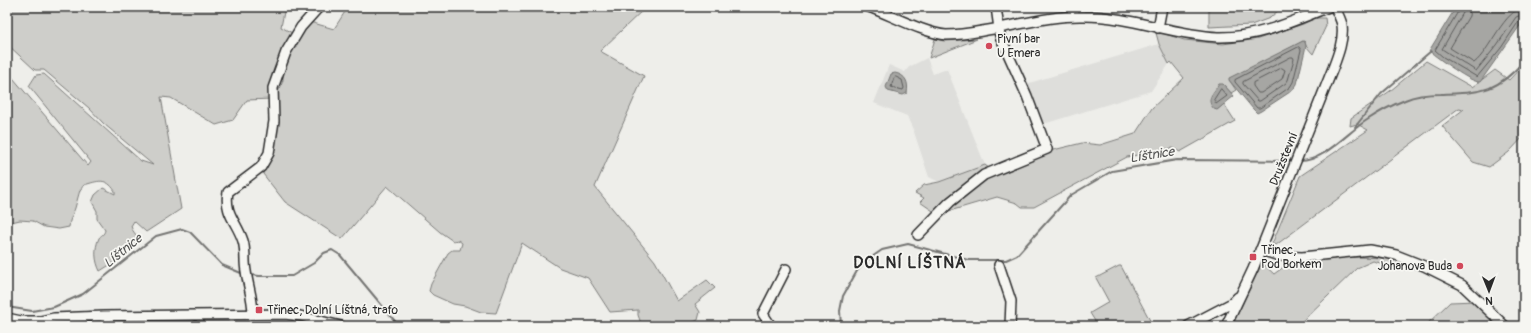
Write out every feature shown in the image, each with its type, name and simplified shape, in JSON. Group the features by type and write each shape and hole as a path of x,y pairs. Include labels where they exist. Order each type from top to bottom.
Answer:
{"street":[{"path":"253,314 253,302 246,272 244,242 230,215 226,202 228,192 261,168 269,154 274,121 273,88 286,52 301,27 319,7"},
{"path":"870,7 905,22 945,35 965,34 1049,18 1082,16 1108,18 1197,35 1220,37 1251,34 1277,27 1329,7"},
{"path":"918,234 950,202 984,175 1047,149 1027,96 1000,36 996,7"},
{"path":"1158,28 1162,7"},
{"name":"Družstevní","path":"1226,326 1260,250 1340,51 1342,24 1335,7"},
{"path":"1260,250 1280,256 1302,258 1370,250 1396,255 1424,266 1462,285 1505,326"},
{"path":"998,265 1011,301 1010,326"},
{"path":"771,326 764,314 786,269"},
{"path":"1188,326 1232,303 1242,293"},
{"path":"7,318 21,321 40,321 54,318 104,316 285,314 342,326"},
{"path":"104,316 109,326"}],"shaded area":[{"path":"7,7 285,7 281,27 294,34 276,65 272,81 271,99 247,100 233,120 216,125 171,98 161,97 181,209 146,232 134,221 131,226 138,239 136,242 113,263 100,271 96,259 97,242 105,230 97,219 97,211 92,202 95,195 103,188 115,194 112,187 105,182 98,181 84,185 80,190 69,227 59,229 44,227 33,221 20,220 7,223 7,71 88,166 91,162 29,86 36,75 44,74 141,161 153,165 104,124 89,108 44,70 35,70 7,44"},
{"path":"348,7 646,7 600,51 644,76 595,187 655,261 677,301 707,280 715,288 695,304 700,312 698,320 685,326 642,326 638,315 638,310 610,312 588,278 560,268 522,243 496,313 481,312 465,306 453,304 433,295 429,291 431,284 448,253 452,250 460,250 462,243 458,240 453,241 440,232 387,186 342,239 285,202 263,174 272,144 275,88 280,89 283,80 283,64 297,36 310,22 334,29"},
{"path":"1209,7 1282,7 1270,18 1251,25 1209,27"},
{"path":"1315,18 1325,18 1326,26 1313,54 1303,41 1229,80 1236,90 1231,93 1223,84 1217,110 1224,104 1235,121 1180,152 1173,148 1127,157 1034,207 1022,207 1017,203 997,197 953,210 936,213 920,202 924,198 915,193 924,185 939,182 985,165 994,172 1049,151 1082,143 1100,145 1135,134 1152,108 1184,78 1171,62 1169,64 1159,44 1156,33 1159,32 1184,40 1223,44 1258,39 1303,24"},
{"path":"935,39 944,41 977,39 929,58"},
{"path":"1159,44 1169,64 1151,91 1047,123 1040,121 1026,84"},
{"path":"927,58 933,74 947,69 985,165 939,182 929,177 907,116 874,103 889,65 905,72 909,67"},
{"path":"1426,61 1472,87 1495,70 1509,80 1524,64 1524,136 1509,152 1489,167 1473,162 1442,126 1464,109 1459,108 1276,245 1272,244 1300,176 1368,130 1357,124 1350,126 1351,118 1390,91"},
{"path":"1296,258 1387,258 1406,270 1373,261 1357,268 1297,326 1232,326 1262,263 1274,274"},
{"path":"1121,266 1153,326 1098,326 1090,313 1109,302 1096,278"},
{"path":"1476,301 1501,326 1425,326 1450,302"}],"water":[{"path":"1456,7 1524,7 1524,20 1480,82 1470,79 1429,51"},
{"path":"1303,41 1305,42 1306,46 1297,84 1293,90 1257,113 1229,80 1229,78"},
{"path":"891,74 899,74 906,80 908,86 907,93 903,95 888,91 886,87"},
{"path":"1219,84 1223,84 1234,96 1217,110 1211,105 1210,99"}],"waterway":[{"path":"1355,127 1381,94 1431,51"},
{"name":"Líštnice","path":"1299,161 1308,160 1326,152 1367,120 1395,104 1409,98 1423,95 1487,89 1505,79 1524,61"},
{"name":"Líštnice","path":"841,326 840,311 843,296 857,271 866,261 882,250 908,244 968,260 1006,260 1017,255 1071,195 1112,171 1177,160 1292,161"},
{"name":"Líštnice","path":"7,307 32,311 54,307 83,294 156,236 182,229 190,232 222,265 241,273"},
{"name":"Líštnice","path":"252,275 292,276 314,263 324,253 332,250 340,255 399,326"}],"place":[{"name":"Pivní bar U Emera","path":"989,46"},
{"name":"Třinec, Pod Borkem","path":"1253,257"},
{"name":"Johanova Buda","path":"1460,266"},
{"name":"Třinec, Dolní Líštná, trafo","path":"259,310"}],"district":[{"name":"DOLNÍ LÍŠTNÁ","path":"910,263"}]}
